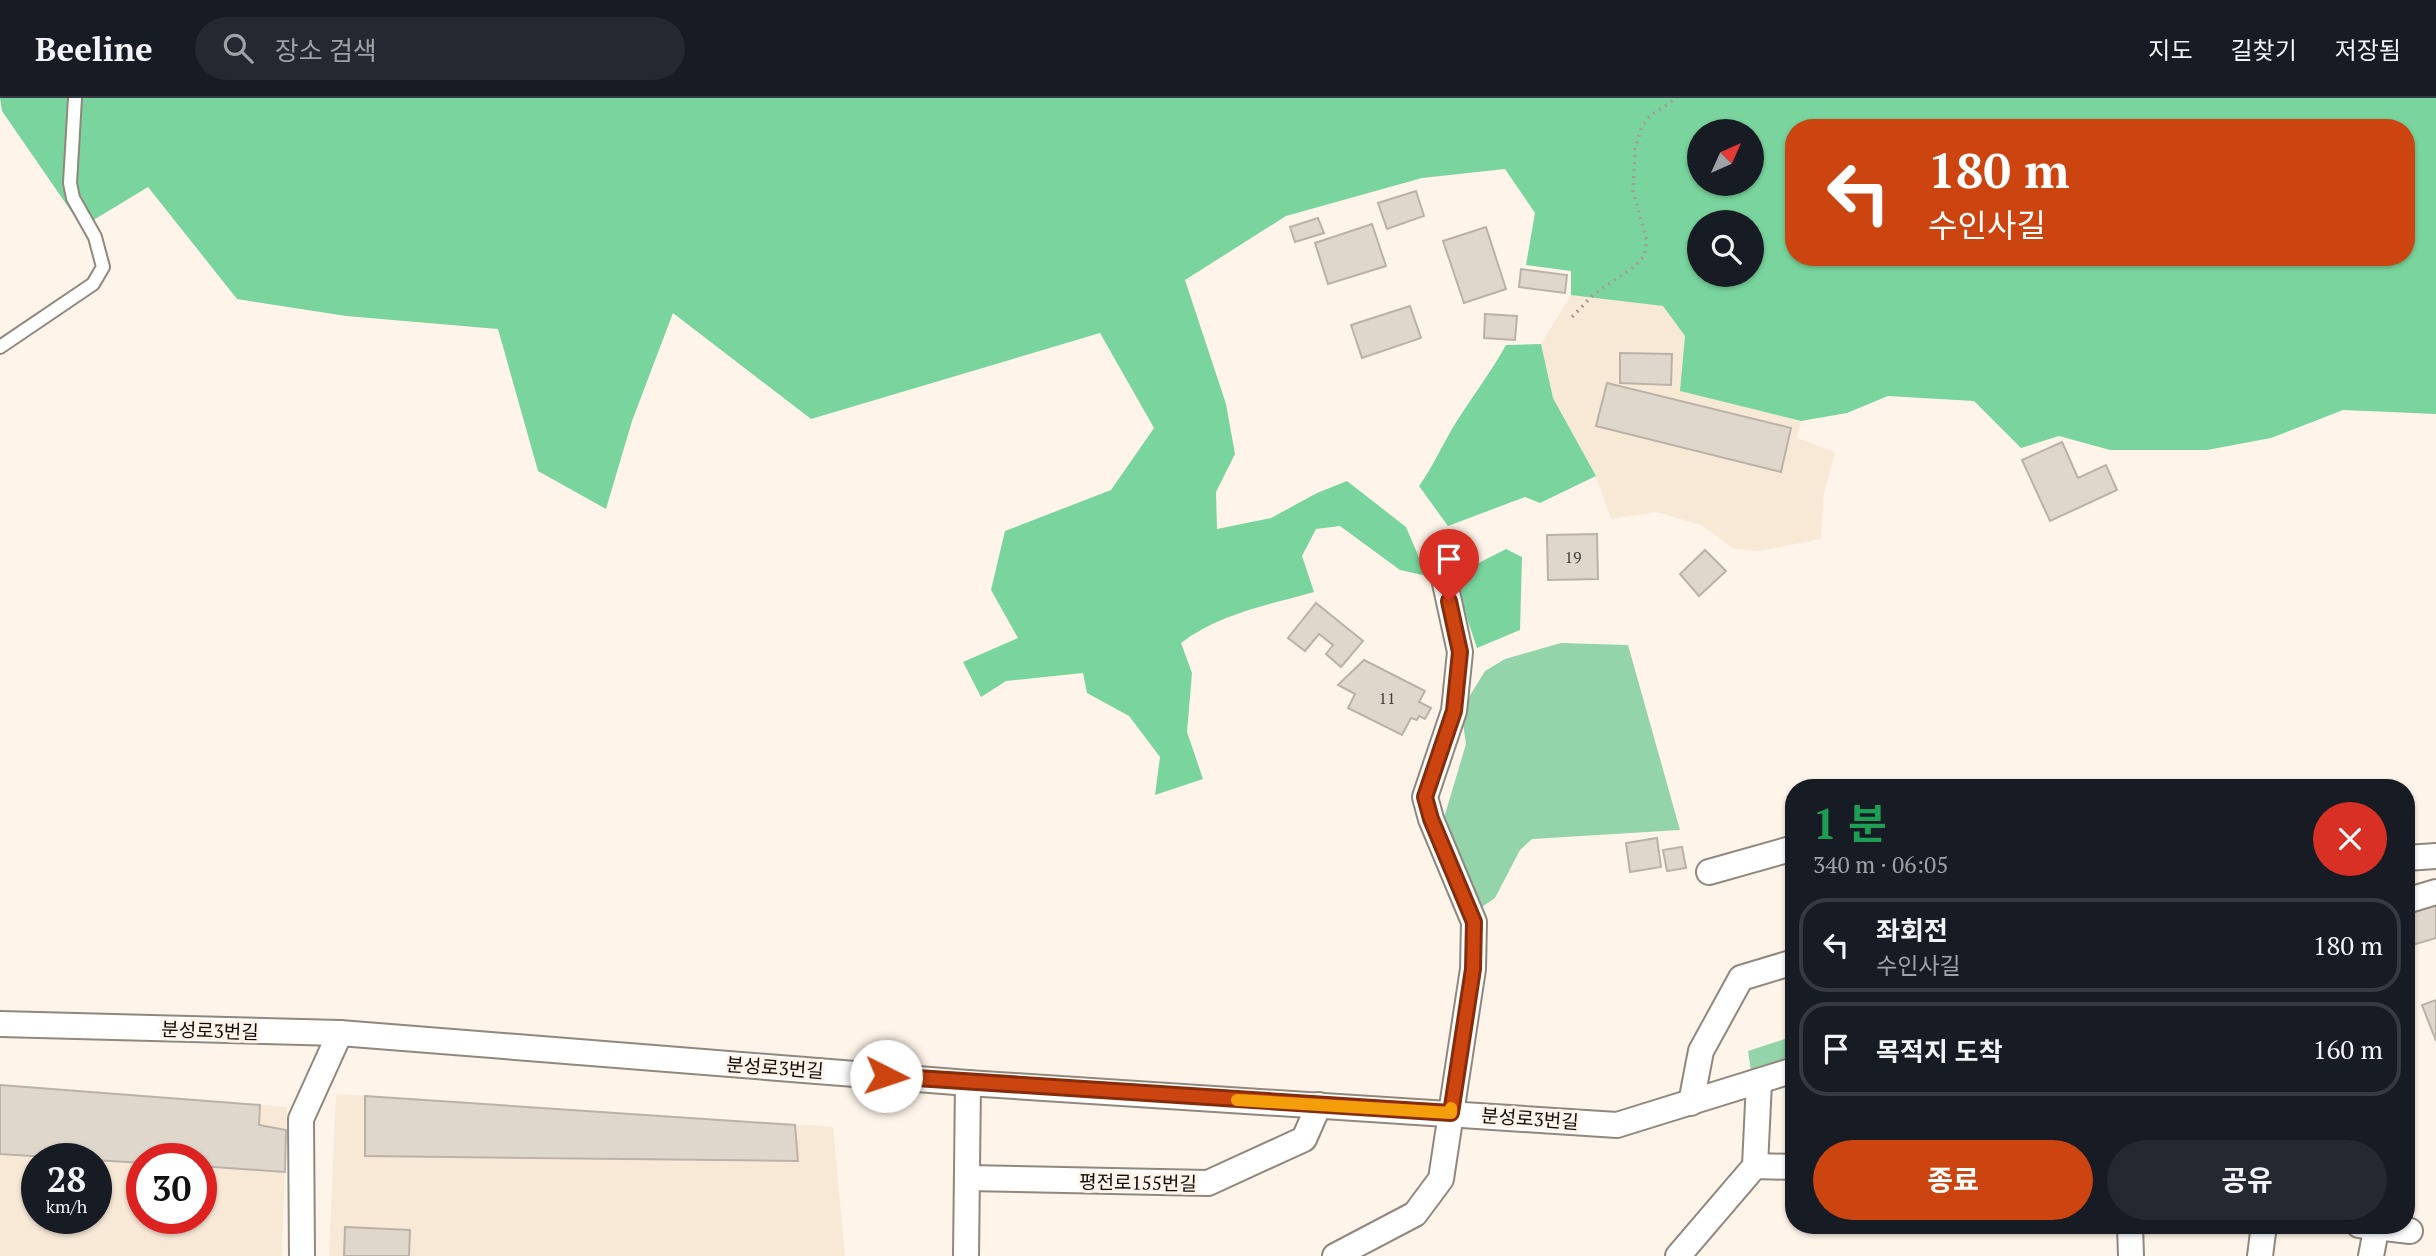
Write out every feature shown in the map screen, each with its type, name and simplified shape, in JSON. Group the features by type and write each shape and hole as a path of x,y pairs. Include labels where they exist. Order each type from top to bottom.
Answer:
{"street":[{"path":"1335,1256 1415,1214 1441,1179 1473,969 1474,922 1431,819 1425,797 1454,711 1460,652 1438,551"},
{"path":"1709,872 1785,851"},
{"path":"2415,857 2436,856"},
{"path":"2415,898 2436,892"},
{"path":"1691,1103 1701,1051 1741,978 1785,964"},
{"name":"분성로3번길","path":"0,1024 340,1033 968,1083 1617,1125 1785,1073"},
{"path":"302,1256 302,1119 340,1033"},
{"path":"1678,1256 1755,1166 1759,1082"},
{"path":"966,1256 968,1083"},
{"name":"평전로155번길","path":"967,1178 1208,1183 1304,1139 1319,1105"},
{"path":"1755,1166 1785,1167"},
{"path":"2130,1234 2131,1256"},
{"path":"2260,1256 2263,1234"},
{"path":"2371,1234 2371,1256"}],"lane":[{"path":"0,347 93,284 103,267 94,237 73,198 69,183 75,98"}],"path":[{"path":"1572,317 1594,294 1635,266 1644,256 1647,241 1633,191 1635,149 1642,127 1651,115 1677,98"}],"shaded area":[{"path":"1571,295 1663,305 1685,336 1681,391 1801,421 1797,438 1835,452 1824,494 1821,539 1760,551 1734,549 1701,525 1656,512 1611,519 1596,476 1553,398 1541,344"},
{"path":"0,1085 287,1107 282,1256 0,1256"},
{"path":"336,1094 833,1127 845,1256 329,1256"}],"green space":[{"path":"0,98 2436,98 2436,414 2343,410 2271,438 2207,450 2110,450 2059,436 2021,448 1974,401 1888,396 1847,413 1801,421 1680,391 1685,336 1663,306 1571,295 1571,271 1526,265 1535,213 1505,169 1422,178 1286,216 1185,280 1226,404 1235,454 1216,492 1217,529 1271,518 1317,493 1347,481 1406,527 1427,576 1400,570 1340,526 1316,529 1302,556 1314,592 1228,618 1181,643 1192,673 1187,732 1203,779 1155,795 1160,757 1129,716 1087,693 1083,673 1006,681 981,697 963,662 1018,638 991,590 1005,531 1111,490 1154,428 1100,333 811,419 673,313 632,421 606,509 538,471 498,329 346,316 237,299 148,187 82,227 2,111"},
{"path":"1541,344 1553,398 1596,476 1540,503 1525,497 1448,526 1419,486 1506,345"},
{"path":"1506,549 1522,557 1520,630 1477,648 1458,591 1459,573"},
{"path":"1561,643 1628,645 1680,830 1532,839 1520,850 1495,898 1482,907 1441,828 1466,744 1461,710 1485,671 1505,659"},
{"path":"1785,1039 1785,1061 1751,1071 1748,1051"}],"building":[{"path":"1416,191 1424,216 1387,229 1378,203"},
{"path":"1318,218 1324,233 1295,242 1290,227"},
{"path":"1372,224 1386,266 1328,284 1315,243"},
{"path":"1486,227 1506,289 1464,303 1443,241"},
{"path":"1521,269 1567,275 1565,293 1519,287"},
{"path":"1410,306 1421,338 1362,358 1351,325"},
{"path":"1485,314 1517,316 1515,340 1484,338"},
{"path":"1620,353 1672,354 1671,385 1620,383"},
{"path":"1607,383 1791,428 1781,472 1596,426"},
{"path":"2062,442 2078,478 2106,465 2117,490 2050,521 2022,460"},
{"path":"1597,534 1598,579 1548,580 1547,535"},
{"path":"1705,550 1726,571 1699,596 1680,574"},
{"path":"1316,603 1363,641 1341,667 1326,654 1333,645 1319,634 1305,651 1288,638"},
{"path":"1364,660 1425,691 1419,702 1431,708 1425,719 1419,716 1417,720 1411,718 1402,735 1348,708 1355,694 1338,685"},
{"path":"1657,838 1661,867 1630,872 1626,843"},
{"path":"1682,847 1686,868 1667,871 1663,850"},
{"path":"2436,896 2436,938 2415,944 2415,902"},
{"path":"2436,1000 2436,1041 2422,1005"},
{"path":"0,1085 260,1105 259,1125 286,1130 285,1172 217,1167 217,1143 126,1143 126,1162 112,1161 112,1143 21,1143 21,1155 0,1154"},
{"path":"365,1096 795,1125 798,1161 365,1156"},
{"path":"345,1227 410,1230 409,1256 344,1256"}],"slow traffic":[{"path":"1237,1100 1451,1113 1451,1108"}],"route":[{"path":"886,1076 1451,1113 1473,969 1474,922 1431,819 1425,797 1454,711 1460,652 1449,601"}]}
